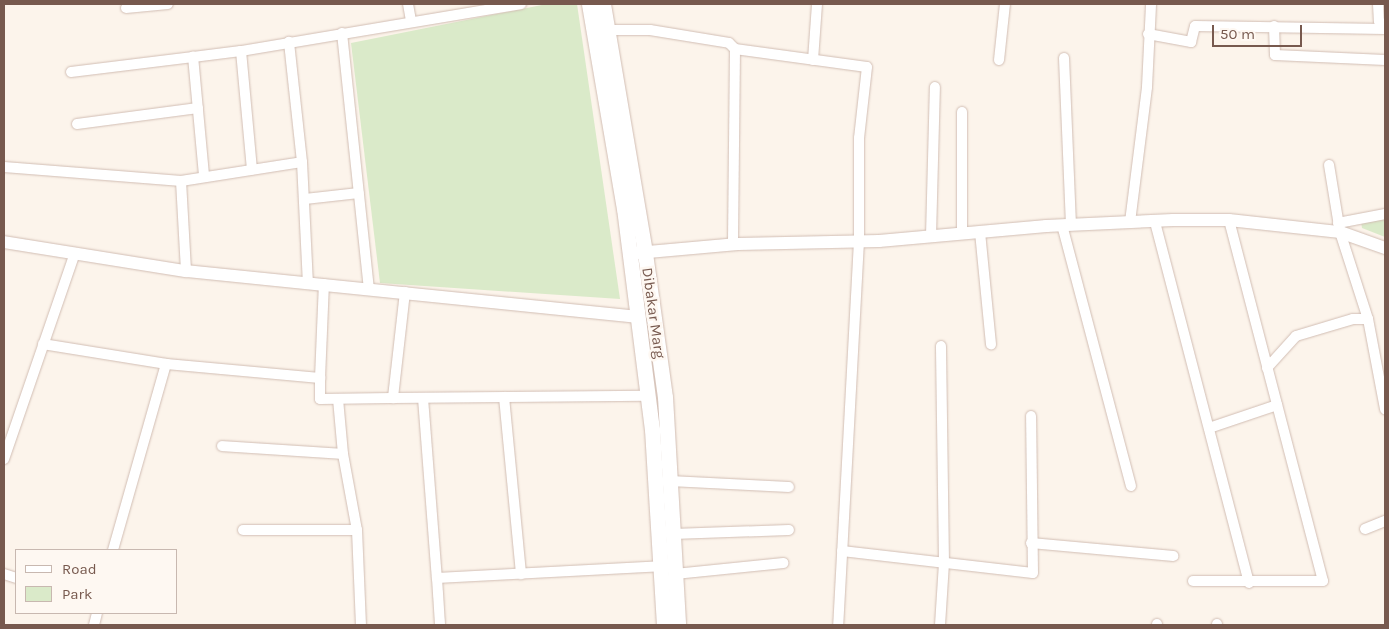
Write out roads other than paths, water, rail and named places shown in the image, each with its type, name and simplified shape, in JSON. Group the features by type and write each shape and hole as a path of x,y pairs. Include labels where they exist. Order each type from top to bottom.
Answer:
{"main road":[{"name":"Dibakar Marg","path":"589,4 665,397 673,534 664,625"},
{"name":"Dibakar Marg","path":"603,4 637,254 638,317 678,625"}],"street":[{"path":"126,8 168,4"},
{"path":"408,4 411,21"},
{"path":"71,72 241,50 521,4"},
{"path":"813,60 817,4"},
{"path":"999,60 1006,4"},
{"path":"1130,222 1147,87 1150,4"},
{"path":"1378,4 1378,21 1385,29"},
{"path":"1148,34 1191,42 1195,26 1385,29"},
{"path":"1274,26 1275,54 1385,60"},
{"path":"608,30 650,30 729,43 735,49 867,67 859,138 858,241 838,625"},
{"path":"342,33 370,289"},
{"path":"289,42 305,199 308,283"},
{"path":"732,245 735,49"},
{"path":"241,50 252,169"},
{"path":"193,57 204,175"},
{"path":"1064,58 1067,225 1132,486"},
{"path":"931,236 935,86"},
{"path":"77,124 198,108"},
{"path":"962,112 962,233"},
{"path":"4,167 182,181 204,175 302,162"},
{"path":"1329,165 1339,228 1368,319 1385,409"},
{"path":"182,181 186,270"},
{"path":"305,199 359,193"},
{"path":"1339,228 1385,214"},
{"path":"637,254 732,245 858,241 1067,225 1229,220 1339,228 1385,248"},
{"path":"1193,581 1249,583 1323,581 1229,220"},
{"path":"1155,222 1249,583"},
{"path":"980,232 991,344"},
{"path":"4,242 186,270 638,317"},
{"path":"4,459 75,253"},
{"path":"324,284 320,399 647,396"},
{"path":"393,398 405,292"},
{"path":"1267,368 1296,336 1353,319 1368,319"},
{"path":"43,344 166,364 320,378"},
{"path":"940,625 944,563 941,346"},
{"path":"113,549 166,364"},
{"path":"504,397 521,574"},
{"path":"423,398 440,625"},
{"path":"338,399 343,454 357,530 361,625"},
{"path":"1209,428 1277,405"},
{"path":"842,552 1033,573 1031,542 1031,416"},
{"path":"222,446 343,454"},
{"path":"670,481 789,487"},
{"path":"1365,529 1385,521"},
{"path":"243,530 357,530"},
{"path":"673,534 789,530"},
{"path":"1031,542 1173,556"},
{"path":"437,578 783,563"}]}
